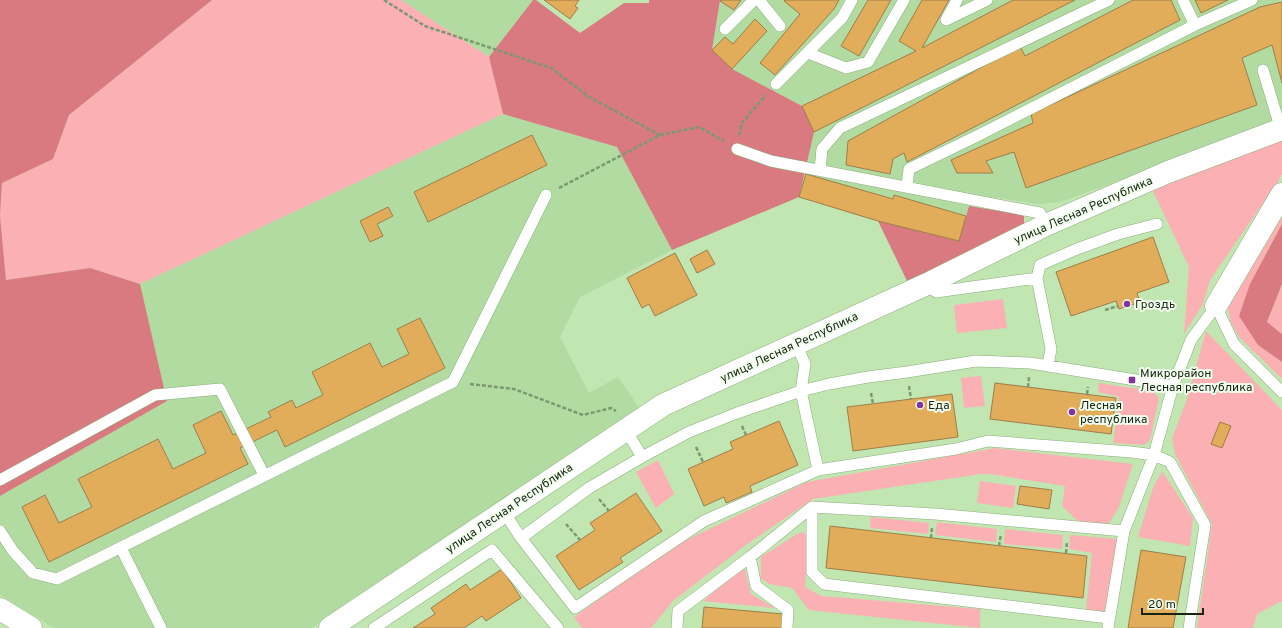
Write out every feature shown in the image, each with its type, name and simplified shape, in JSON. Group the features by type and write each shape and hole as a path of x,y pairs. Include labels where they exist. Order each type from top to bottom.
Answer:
{"street":[{"name":"улица Лесная Республика","path":"330,628 663,405 927,284 1046,225 1168,172 1282,129"},
{"path":"1216,306 1282,194"},
{"path":"0,609 31,628"}],"lane":[{"path":"725,28 754,0"},
{"path":"759,0 780,26"},
{"path":"776,84 842,18 852,0"},
{"path":"808,53 846,68 868,62 904,0"},
{"path":"957,0 946,20 987,0"},
{"path":"820,170 822,149 840,128 1110,0"},
{"path":"1183,0 1195,25"},
{"path":"907,187 909,169 1195,25 1252,0"},
{"path":"1264,70 1282,129"},
{"path":"737,149 771,161 1040,213 1046,225"},
{"path":"0,531 13,551 33,573 57,579 453,382 546,195"},
{"path":"1048,365 1051,349 1037,278 1040,265 1077,249 1118,234 1157,224"},
{"path":"927,284 936,292 1037,278"},
{"path":"812,506 812,572 824,584 1109,623 1124,531 1154,455 1173,386 1192,340 1216,306 1234,344 1282,392"},
{"path":"796,344 805,364 801,391 818,470"},
{"path":"521,538 589,488 689,432 737,412 801,391 828,384 976,361 1048,365 1173,386"},
{"path":"0,480 155,395 220,389 264,475"},
{"path":"626,430 642,457"},
{"path":"504,512 521,538 575,608 704,521 818,470 956,449 988,441 1154,455 1170,462 1205,525 1189,628"},
{"path":"677,628 678,611 750,557 812,506 935,514 1124,531"},
{"path":"121,548 161,628"},
{"path":"374,628 492,550 555,627"},
{"path":"750,557 756,586 788,610 787,628"}],"path":[{"path":"384,0 425,26 551,68 589,97 660,135"},
{"path":"546,195 660,135 699,126 737,149 742,123 776,84"},
{"path":"1105,310 1118,306"},
{"path":"453,382 514,389 583,414"},
{"path":"556,513 580,540"}],"shaded area":[{"path":"0,0 212,0 69,115 53,159 2,183 0,216"},
{"path":"212,0 401,0 489,57 503,114 140,284 90,268 6,280 0,216 2,183 53,159 69,115"},
{"path":"401,0 533,0 489,57"},
{"path":"533,0 536,0 580,33 624,3 649,3 649,0 720,0 712,50 732,69 802,106 814,132 799,197 672,250 617,147 503,114 489,57"},
{"path":"720,0 1282,0 1282,120 1061,202 1038,204 972,194 959,241 878,221 799,197 802,106 732,69 712,50"},
{"path":"503,114 617,147 672,250 580,297 560,337 589,393 618,377 640,409 312,628 54,628 0,595 0,496 167,401 140,284"},
{"path":"1282,139 1282,174 1210,280 1203,304 1184,334 1189,267 1152,189"},
{"path":"969,206 1024,215 1024,225 908,283 878,221 959,241"},
{"path":"0,216 6,280 90,268 140,284 167,401 0,496"},
{"path":"1282,217 1282,224 1250,284 1258,345 1282,362 1282,379 1239,337 1231,322 1228,308"},
{"path":"1282,224 1282,284 1267,322 1282,334 1282,362 1258,345 1239,316 1250,284"},
{"path":"1282,284 1282,334 1267,323"},
{"path":"1003,299 1007,328 957,333 954,305"},
{"path":"1206,331 1282,410 1282,602 1257,614 1253,628 1197,628 1212,524 1175,454 1172,438 1186,402"},
{"path":"981,376 985,406 964,408 961,378"},
{"path":"1099,383 1153,391 1159,398 1150,440 1144,445 1113,443 1119,397 1098,392"},
{"path":"995,448 1133,464 1119,507 1108,525 1079,522 1062,506 1065,486 990,474 981,474 813,499 746,545 673,601 651,628 582,628 574,617 678,544 807,482"},
{"path":"658,460 674,494 656,508 636,472"},
{"path":"1162,471 1193,518 1190,546 1138,537 1153,488"},
{"path":"980,481 1016,486 1013,508 977,503"},
{"path":"871,517 929,523 928,534 870,528"},
{"path":"937,522 997,529 996,542 935,535"},
{"path":"1005,529 1063,535 1062,549 1004,544"},
{"path":"803,532 809,539 805,587 822,596 980,609 980,628 809,610 792,588 769,584 761,578 761,557 797,534"},
{"path":"1070,535 1118,539 1105,613 1086,610 1092,553 1069,549"},
{"path":"744,567 751,594 775,608 703,601"}],"building":[{"path":"544,0 579,0 575,6 578,8 570,19"},
{"path":"741,0 734,10 720,1"},
{"path":"839,0 834,9 775,75 760,63 800,14 784,1"},
{"path":"868,0 891,0 859,56 841,46"},
{"path":"922,0 949,0 922,48 1013,0 1075,0 814,132 802,106 916,51 899,41"},
{"path":"1133,0 1171,0 1180,20 907,162 904,153 893,159 890,174 846,165 848,141 1020,46 1025,56"},
{"path":"1195,0 1228,0 1201,13"},
{"path":"1282,2 1282,83 1272,45 1242,58 1257,105 1026,188 1014,152 986,161 993,173 957,173 951,160 1033,123 1031,114 1260,7"},
{"path":"755,19 767,31 732,69 712,50 725,37 733,44"},
{"path":"532,135 547,165 428,222 414,192"},
{"path":"806,174 893,199 894,195 966,216 959,241 878,221 799,197"},
{"path":"388,207 393,216 377,224 383,236 370,242 360,221"},
{"path":"1153,237 1169,282 1137,293 1140,302 1119,309 1116,301 1071,316 1056,272"},
{"path":"707,250 715,264 697,273 690,259"},
{"path":"675,253 697,295 655,316 649,304 642,308 627,278"},
{"path":"420,318 445,368 285,447 277,430 240,448 248,464 49,562 22,507 45,495 59,523 92,507 78,479 158,439 173,469 206,453 193,425 221,411 233,435 271,417 268,412 292,400 296,408 323,395 312,372 370,343 382,367 409,354 397,329"},
{"path":"995,383 1116,398 1111,434 990,419"},
{"path":"952,394 958,437 853,451 847,407"},
{"path":"779,421 798,465 750,486 752,492 726,503 724,497 704,506 688,469 733,449 730,442"},
{"path":"1220,422 1231,426 1222,448 1211,444"},
{"path":"1020,486 1052,490 1049,509 1017,504"},
{"path":"636,493 662,531 620,558 623,562 579,590 556,556 595,530 590,523"},
{"path":"830,526 1087,556 1083,598 826,568"},
{"path":"1141,550 1186,557 1173,628 1128,628"},
{"path":"502,569 521,598 486,621 482,616 464,628 413,628 435,614 431,608 466,584 470,590"},
{"path":"704,607 783,614 782,628 702,628"}],"place":[{"name":"Гроздь","path":"1127,304"},
{"name":"Микрорайон Лесная республика","path":"1132,380"},
{"name":"Еда","path":"920,405"},
{"name":"Лесная республика","path":"1072,412"}]}
